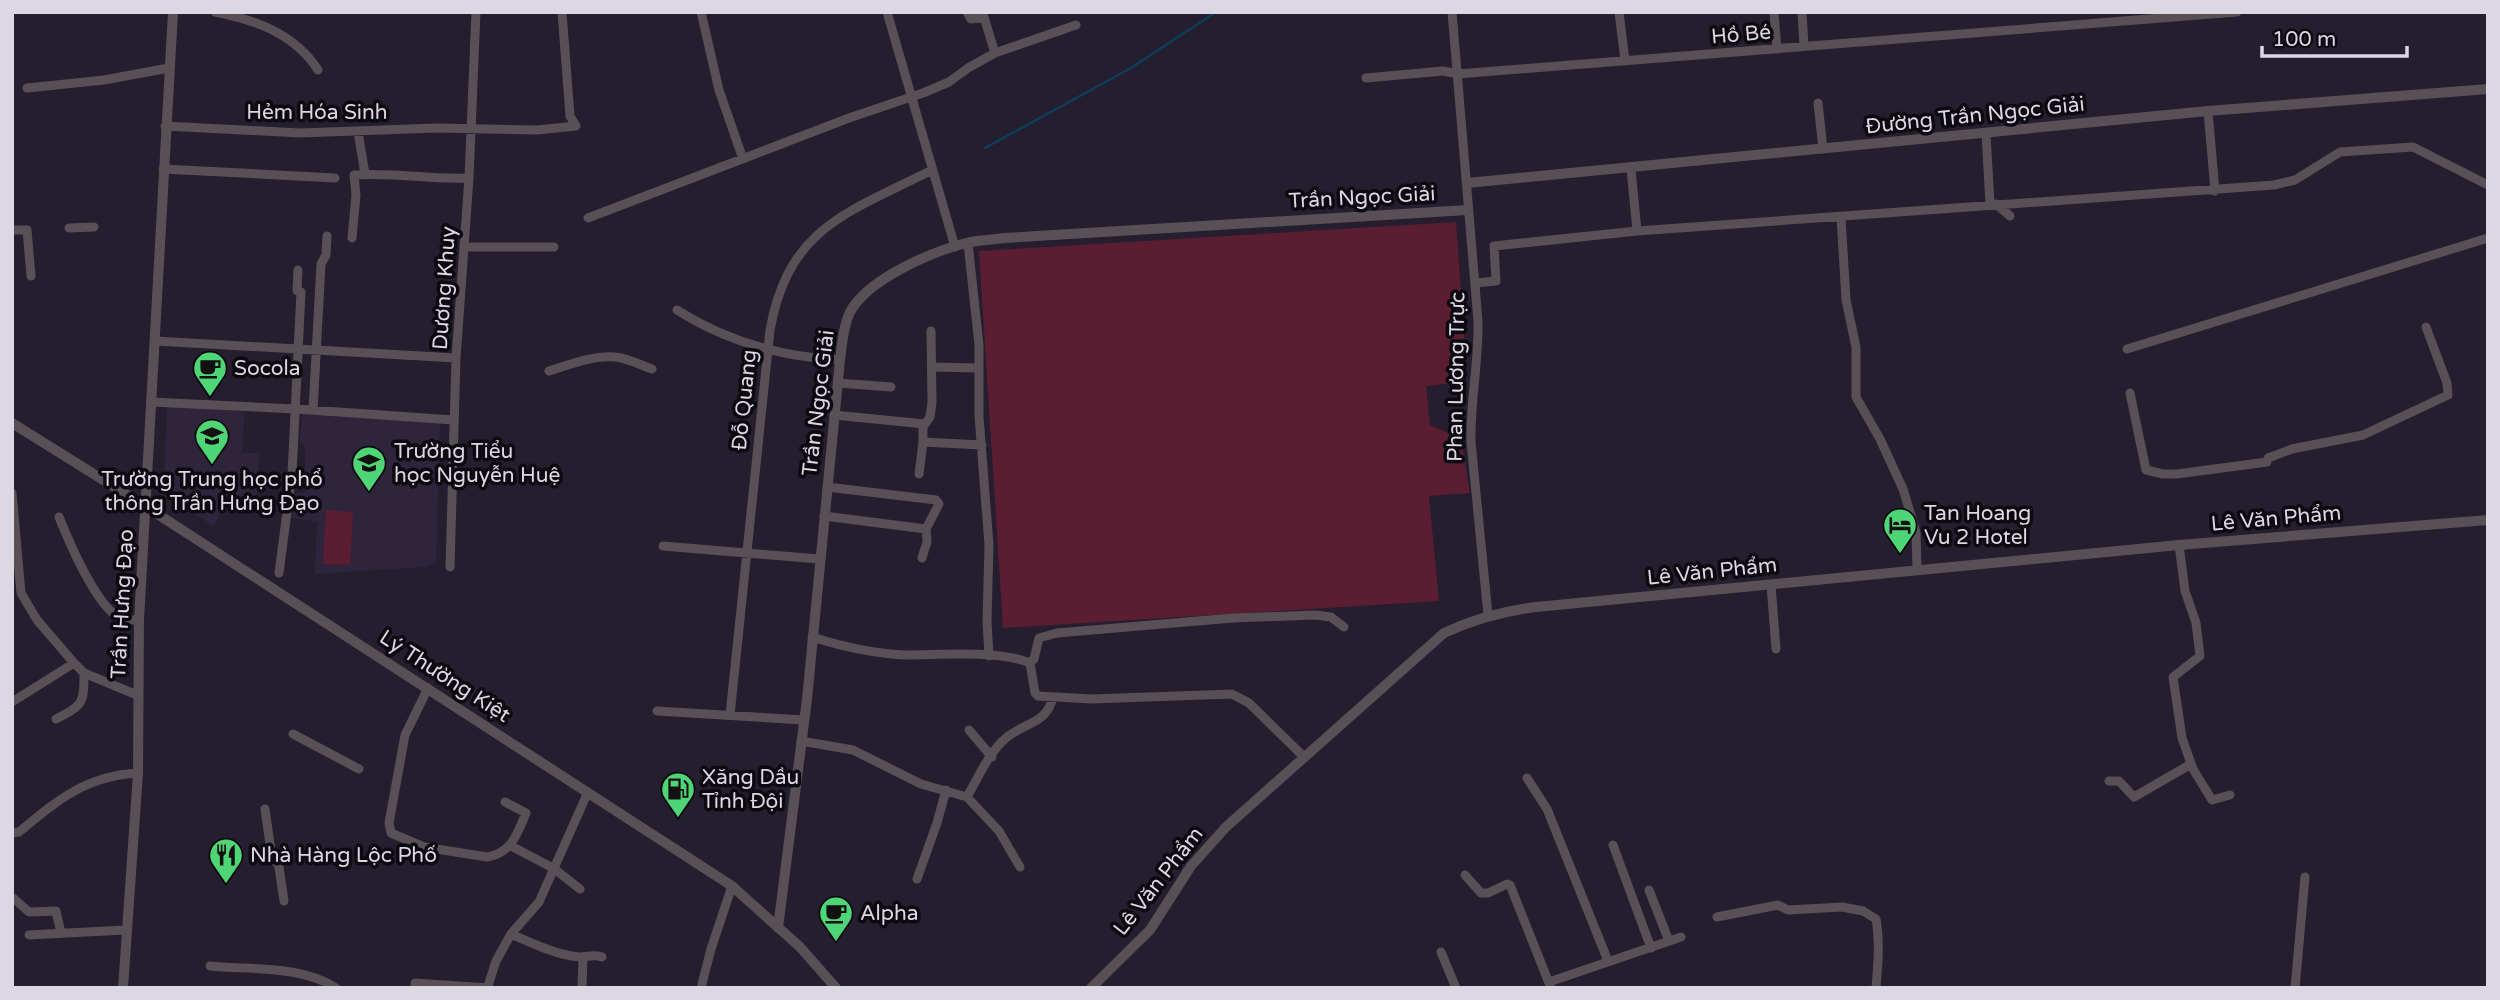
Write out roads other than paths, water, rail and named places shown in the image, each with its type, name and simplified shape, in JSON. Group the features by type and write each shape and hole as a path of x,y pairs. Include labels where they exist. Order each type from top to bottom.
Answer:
{"street":[{"name":"Trần Hưng Đạo","path":"123,988 138,774 139,620 173,12"},
{"path":"215,12 246,20 281,34 309,55 318,70"},
{"name":"Dương Khuy","path":"450,567 453,420 469,178 476,12"},
{"name":"Hẻm Hóa Sinh","path":"165,125 300,132 470,127 537,130 576,126 570,116 562,12"},
{"path":"701,12 719,90 743,159"},
{"path":"887,12 955,247"},
{"path":"967,12 971,19 984,17 995,53"},
{"name":"Phan Lương Trực","path":"1452,12 1479,347 1471,416 1471,442 1488,615"},
{"path":"1619,12 1625,61"},
{"path":"1774,12 1777,48"},
{"path":"1802,12 1804,46"},
{"name":"Hồ Bé","path":"1366,78 1443,71 1458,74 2237,12"},
{"path":"588,218 849,118 912,97 948,82 995,53 1076,25"},
{"path":"27,88 104,80 169,68"},
{"name":"Đường Trần Ngọc Giải","path":"1467,183 2208,111 2488,89"},
{"path":"1818,103 1823,149"},
{"path":"2208,111 2215,191"},
{"path":"358,132 365,174"},
{"path":"1986,134 1993,204 2010,216"},
{"path":"1475,283 1496,281 1494,246 1993,204 2215,191 2295,180 2340,152 2413,147 2488,185"},
{"path":"163,169 335,178"},
{"path":"1631,169 1637,232"},
{"name":"Đỗ Quang","path":"730,715 768,350 779,289 796,256 824,228 932,170"},
{"path":"352,238 356,195 354,175 387,173 469,178"},
{"name":"Trần Ngọc Giải","path":"778,928 804,720 840,360 851,311 866,294 896,273 968,243 1004,238 1468,210"},
{"path":"1841,218 1846,300 1856,346 1856,397 1880,439 1903,489 1916,532 1917,570"},
{"path":"69,228 93,227"},
{"path":"12,230 27,230 31,276"},
{"path":"313,410 321,264 326,255 327,236"},
{"path":"2127,349 2488,238"},
{"path":"968,243 979,345 978,368 989,545 989,656"},
{"path":"465,247 554,247"},
{"path":"279,573 289,506 296,408 298,270"},
{"path":"677,310 727,336 768,350 840,360"},
{"path":"2130,393 2147,470 2177,474 2267,460 2292,449 2363,435 2448,395 2447,383 2426,327"},
{"path":"919,474 923,427 931,411 931,331"},
{"path":"155,341 456,358"},
{"path":"549,372 588,359 616,357 652,369"},
{"path":"932,367 978,368"},
{"path":"838,383 891,387"},
{"path":"151,402 296,408 453,420"},
{"path":"834,415 925,424"},
{"name":"Lý Thường Kiệt","path":"12,423 671,844 732,886 800,947 836,988"},
{"path":"923,442 982,445"},
{"path":"827,487 936,499 939,505 926,529 927,542 922,558"},
{"path":"12,494 21,593 37,620 84,673 137,695"},
{"path":"824,516 926,529"},
{"path":"59,517 80,563 103,601 119,617 139,620"},
{"name":"Lê Văn Phẩm","path":"1091,988 1150,930 1191,866 1226,827 1444,633 1488,615 1536,607 2179,545 2488,520"},
{"path":"2179,545 2185,591 2196,623 2200,656 2173,677 2182,738 2191,764 2212,800 2230,795"},
{"path":"663,546 819,559"},
{"path":"1771,584 1776,649"},
{"path":"1030,663 1034,659 1039,638 1057,633 1220,619 1315,615 1331,617 1344,627"},
{"path":"812,637 856,650 882,654 969,654 1030,663"},
{"path":"14,697 74,663"},
{"path":"1030,663 1035,693 1038,696 1092,699 1232,694 1250,703 1304,757"},
{"path":"56,719 79,707 84,673"},
{"path":"428,688 405,735 389,823 391,833 424,847 487,858 497,856 511,846 526,813 505,802"},
{"path":"967,797 1007,737 1046,714 1053,696"},
{"path":"657,711 804,720"},
{"path":"969,730 992,757"},
{"path":"293,734 359,769"},
{"path":"801,741 853,750 913,780 967,797 999,831 1020,867"},
{"path":"2109,781 2119,781 2134,797 2191,764"},
{"path":"12,833 19,832 65,795 83,785 118,774 138,774"},
{"path":"1527,778 1547,810 1608,961"},
{"path":"917,879 946,790"},
{"path":"415,988 415,983 488,987 496,961 511,934 539,902 587,792"},
{"path":"265,809 271,850 279,867 284,901"},
{"path":"1613,845 1651,948"},
{"path":"511,846 557,871 580,889"},
{"path":"1465,875 1481,893 1510,885 1550,985 1608,961 1681,937"},
{"path":"2295,988 2305,877"},
{"path":"701,988 710,949 732,886"},
{"path":"1649,890 1669,941"},
{"path":"12,897 29,912 57,911 61,933"},
{"path":"1717,916 1778,905 1788,910 1842,907 1863,911 1876,919 1879,959 1876,988"},
{"path":"29,935 125,930"},
{"path":"511,934 536,946 583,957 593,954 602,957"},
{"path":"1441,952 1456,988"},
{"path":"582,988 583,957"},
{"path":"211,966 283,971 321,978 336,988"}],"waterway":[{"path":"985,148 1131,68 1216,12"}],"place":[{"name":"Socola","path":"210,398"},
{"name":"Trường Trung học phổ thông Trần Hưng Đạo","path":"212,466"},
{"name":"Trường Tiểu học Nguyễn Huệ","path":"369,493"},
{"name":"Tan Hoang Vu 2 Hotel","path":"1900,555"},
{"name":"Xăng Dầu Tỉnh Đội","path":"678,819"},
{"name":"Nhà Hàng Lộc Phố","path":"226,885"},
{"name":"Alpha","path":"836,943"}]}
